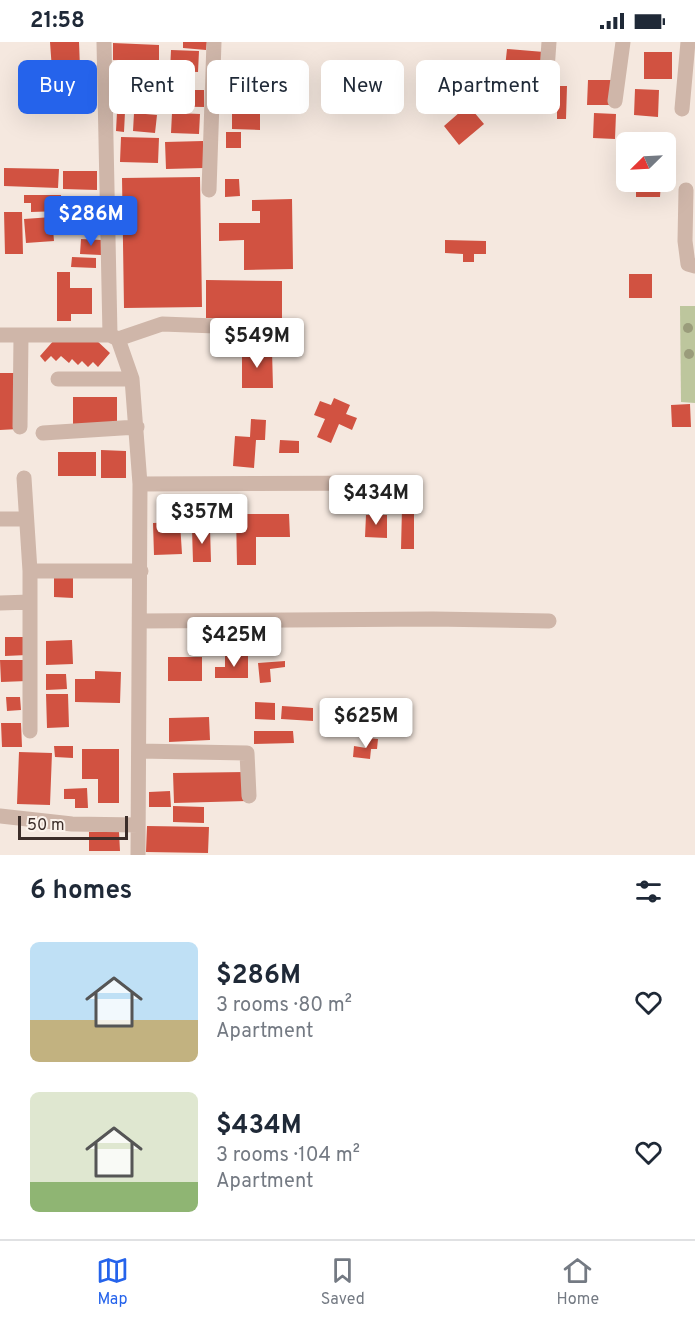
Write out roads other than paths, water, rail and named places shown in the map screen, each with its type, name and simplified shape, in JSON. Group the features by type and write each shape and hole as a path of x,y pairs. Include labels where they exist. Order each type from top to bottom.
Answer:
{"street":[{"path":"104,42 114,337 132,379 140,484 138,855"},
{"path":"209,190 214,42"},
{"path":"548,60 549,42"},
{"path":"615,101 623,42"},
{"path":"682,109 688,42"},
{"path":"686,190 685,241 688,264 695,267"},
{"path":"0,335 114,337 162,324 271,328"},
{"path":"20,427 21,336"},
{"path":"58,379 132,379"},
{"path":"43,433 137,427"},
{"path":"24,478 30,572 30,731"},
{"path":"140,484 411,483"},
{"path":"0,519 26,519"},
{"path":"30,572 141,571"},
{"path":"0,603 30,602"},
{"path":"141,621 433,619 549,621"},
{"path":"139,751 247,753 249,796"},
{"path":"0,816 72,824 138,825"}]}
